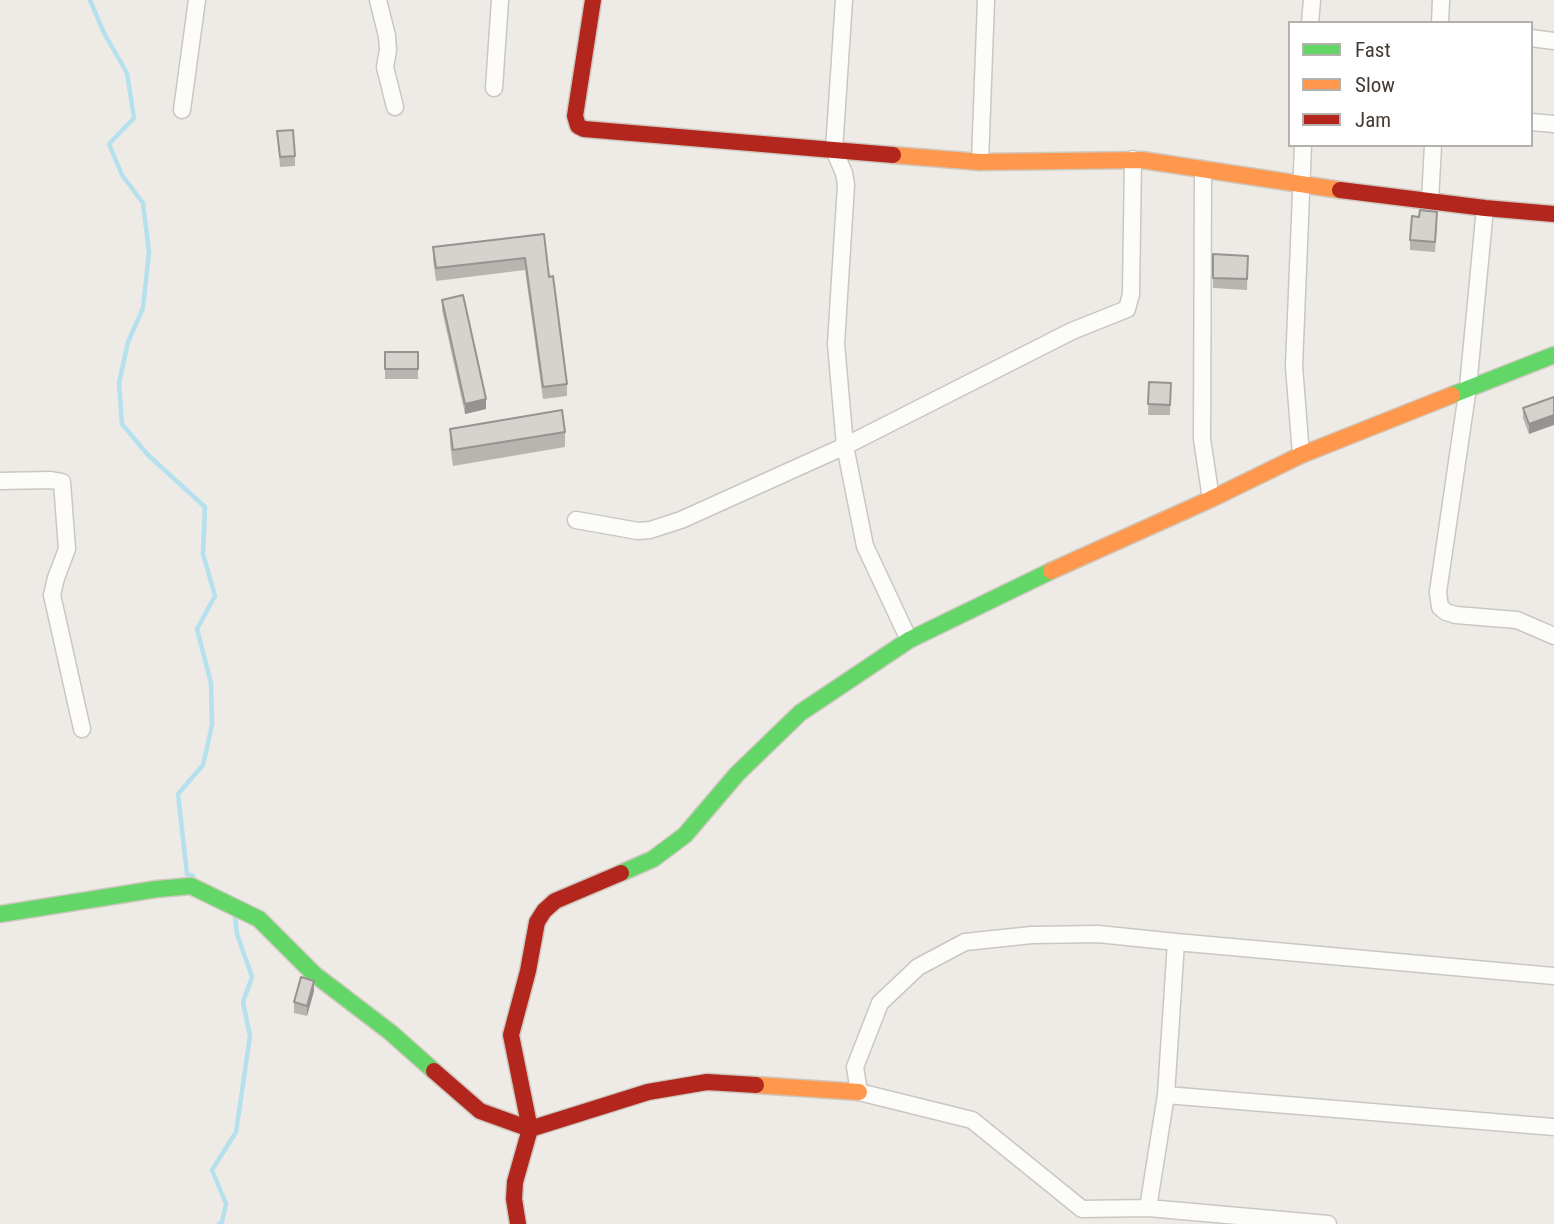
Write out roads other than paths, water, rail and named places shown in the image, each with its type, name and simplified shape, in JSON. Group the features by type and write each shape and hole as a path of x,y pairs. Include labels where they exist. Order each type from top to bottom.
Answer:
{"street":[{"path":"182,110 197,0"},
{"path":"378,0 387,36 385,67 395,107"},
{"path":"494,88 500,0"},
{"path":"593,0 575,116 578,126 584,129 980,162 1133,159 1301,185 1554,214"},
{"path":"844,0 834,149 846,185 836,334 845,446 865,546 909,640"},
{"path":"980,162 986,0"},
{"path":"1310,21 1312,0"},
{"path":"1440,21 1441,0"},
{"path":"1533,38 1554,41"},
{"path":"1533,122 1554,124"},
{"path":"1301,454 1294,366 1303,147"},
{"path":"1430,201 1433,147"},
{"path":"576,520 638,531 666,526 845,446 1037,348 1127,309 1131,294 1133,159"},
{"path":"1203,169 1202,439 1211,499"},
{"path":"1485,208 1468,387 1438,592 1440,607 1456,615 1517,620 1554,636"},
{"path":"518,1224 514,1199 515,1182 530,1129 511,1035 528,971 537,922 555,901 653,859 685,835 737,774 800,713 909,640 1301,454 1554,355"},
{"path":"0,481 62,482 67,549 55,578 52,595 82,729"},
{"path":"0,914 191,886 259,919 314,974 390,1032 480,1111 530,1129 648,1091 707,1082 859,1092 972,1120 1082,1209 1096,1224"},
{"path":"859,1092 855,1068 880,1003 918,967 965,942 1031,935 1098,934 1554,976"},
{"path":"1148,1208 1166,1095 1177,943"},
{"path":"1166,1095 1554,1127"},
{"path":"1082,1209 1148,1208 1328,1224"}],"waterway":[{"path":"90,0 104,33 127,73 134,118 109,144 122,175 143,203 149,252 143,308 128,342 119,383 122,424 148,455 205,507 203,554 215,596 197,629 211,683 212,725 203,765 178,794 187,874 193,876"},
{"path":"219,1224 222,1222 226,1204 212,1170 236,1132 250,1036 243,1002 252,977 237,934 235,916"}]}
